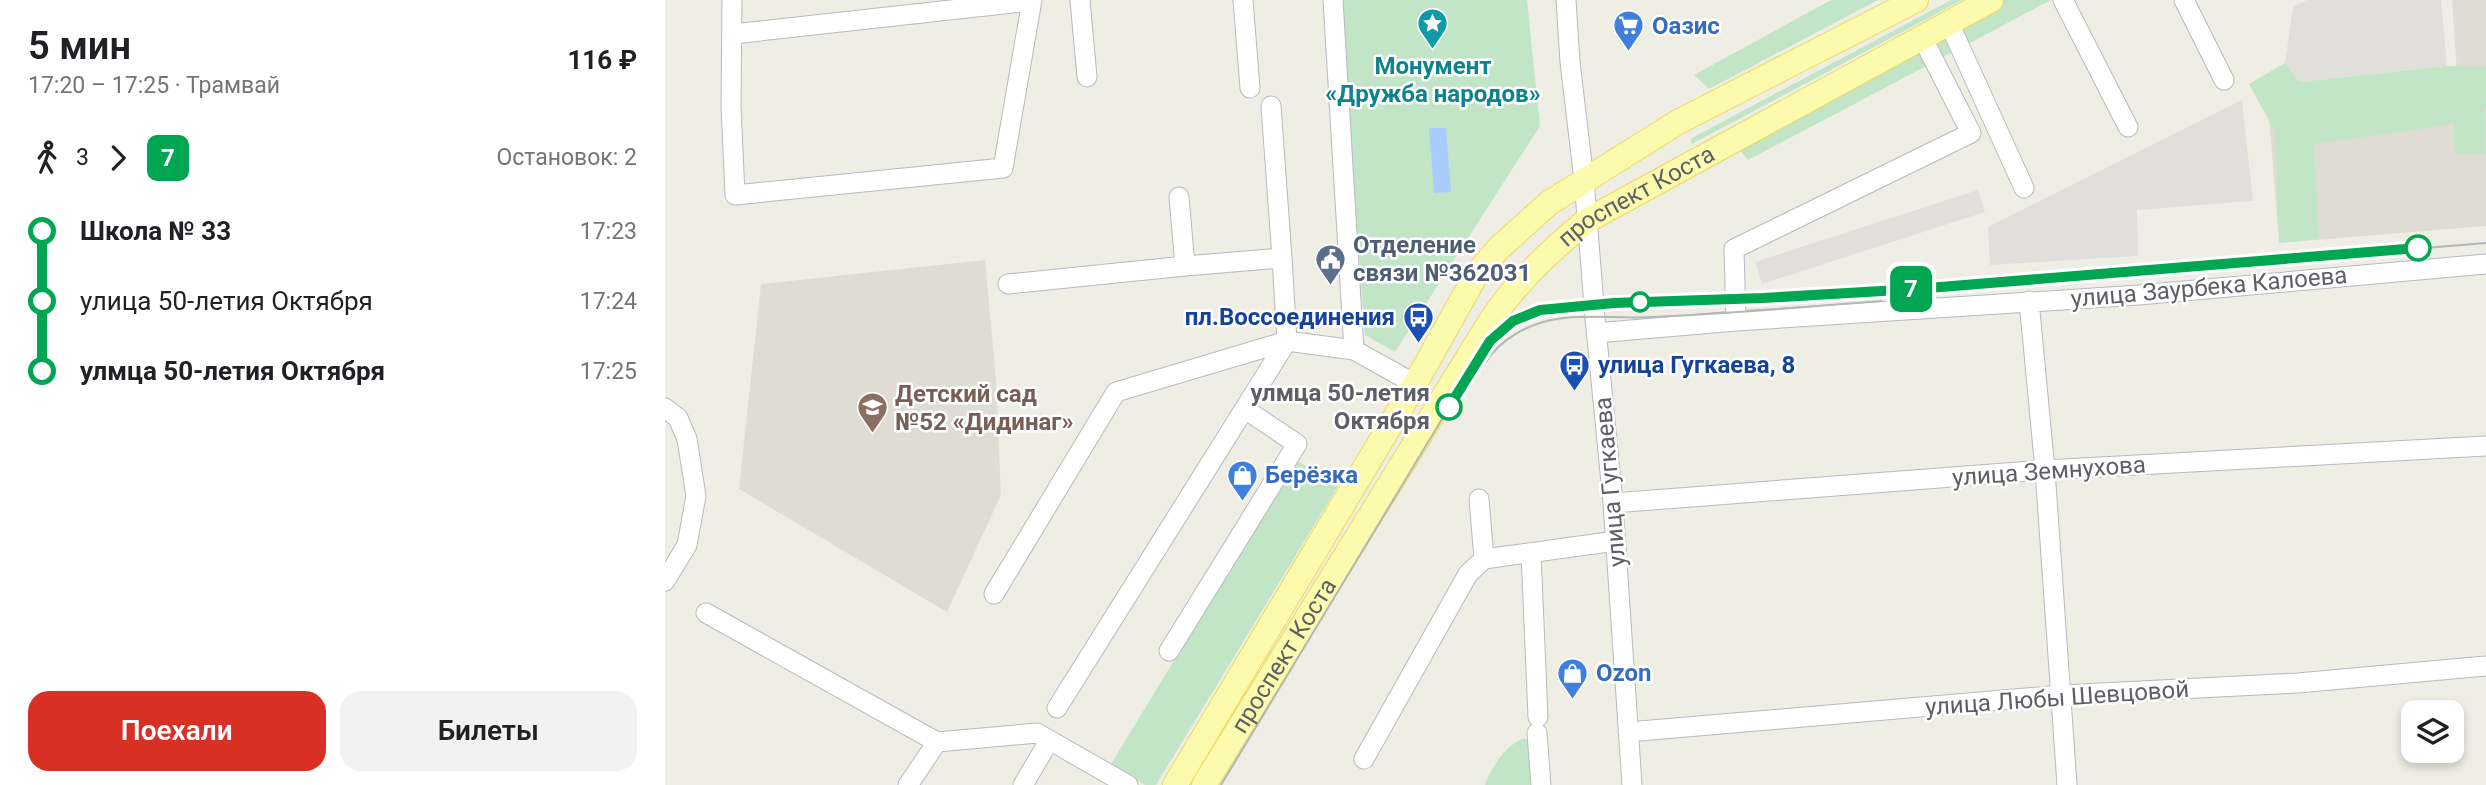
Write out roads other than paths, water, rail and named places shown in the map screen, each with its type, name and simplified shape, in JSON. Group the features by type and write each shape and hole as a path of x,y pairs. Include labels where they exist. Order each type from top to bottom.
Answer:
{"main road":[{"name":"проспект Коста","path":"1204,785 1505,298 1540,262 1586,222 1991,0"},
{"name":"проспект Коста","path":"1175,785 1415,384 1478,273 1528,220 1584,180 1678,122 1913,1"}],"street":[{"path":"732,0 734,195 1003,168 1032,1 733,34"},
{"path":"1080,0 1087,77"},
{"path":"1243,0 1250,88"},
{"path":"1333,0 1354,350"},
{"name":"улица Гугкаева","path":"1566,0 1613,503 1632,785"},
{"path":"2063,0 2128,127"},
{"path":"2184,0 2224,80"},
{"path":"1949,23 2024,188"},
{"path":"1736,321 1734,249 1971,133 1923,39"},
{"path":"1057,708 1287,341 1271,106"},
{"path":"1179,197 1185,266"},
{"path":"1008,284 1282,258"},
{"name":"улица Заурбека Калоева","path":"1596,333 1736,321 2139,295 2486,264"},
{"path":"2029,301 2045,470 2067,785"},
{"path":"994,594 1117,392 1287,341 1354,350 1415,384"},
{"path":"665,408 678,418 687,439 696,496 687,544 665,582"},
{"path":"1169,651 1297,444 1245,408"},
{"name":"улица Земнухова","path":"1613,503 2045,470 2486,446"},
{"path":"1479,499 1484,559"},
{"path":"1364,758 1468,574 1484,559 1616,541"},
{"path":"1531,552 1541,785"},
{"path":"706,613 937,742 1037,733 1128,785"},
{"name":"улица Любы Шевцовой","path":"1628,732 2061,695 2298,682 2486,666"},
{"path":"1023,785 1049,741"},
{"path":"908,785 937,742"}],"water":[{"path":"1429,128 1446,128 1451,192 1434,193"}],"tram line":[{"path":"1221,785 1471,371 1490,341 1513,321 1540,310 1614,303 1916,289 2486,243"},
{"name":"7","path":"1449,407 1490,341 1513,321 1540,310 1614,303 1916,289 2418,248"},
{"path":"1486,362 1507,339 1536,324 1557,319 1681,316 1881,301"}],"place":[{"name":"Монумент «Дружба народов»","path":"1433,51"},
{"name":"Оазис","path":"1629,53"},
{"name":"Отделение связи №362031","path":"1330,286"},
{"name":"пл.Воссоединения","path":"1418,344"},
{"name":"улица Гугкаева, 8","path":"1575,392"},
{"name":"улмца 50-летия Октября","path":"1449,407"},
{"name":"Детский сад №52 «Дидинаг»","path":"872,435"},
{"name":"Берёзка","path":"1242,502"},
{"name":"Ozon","path":"1573,700"}]}
